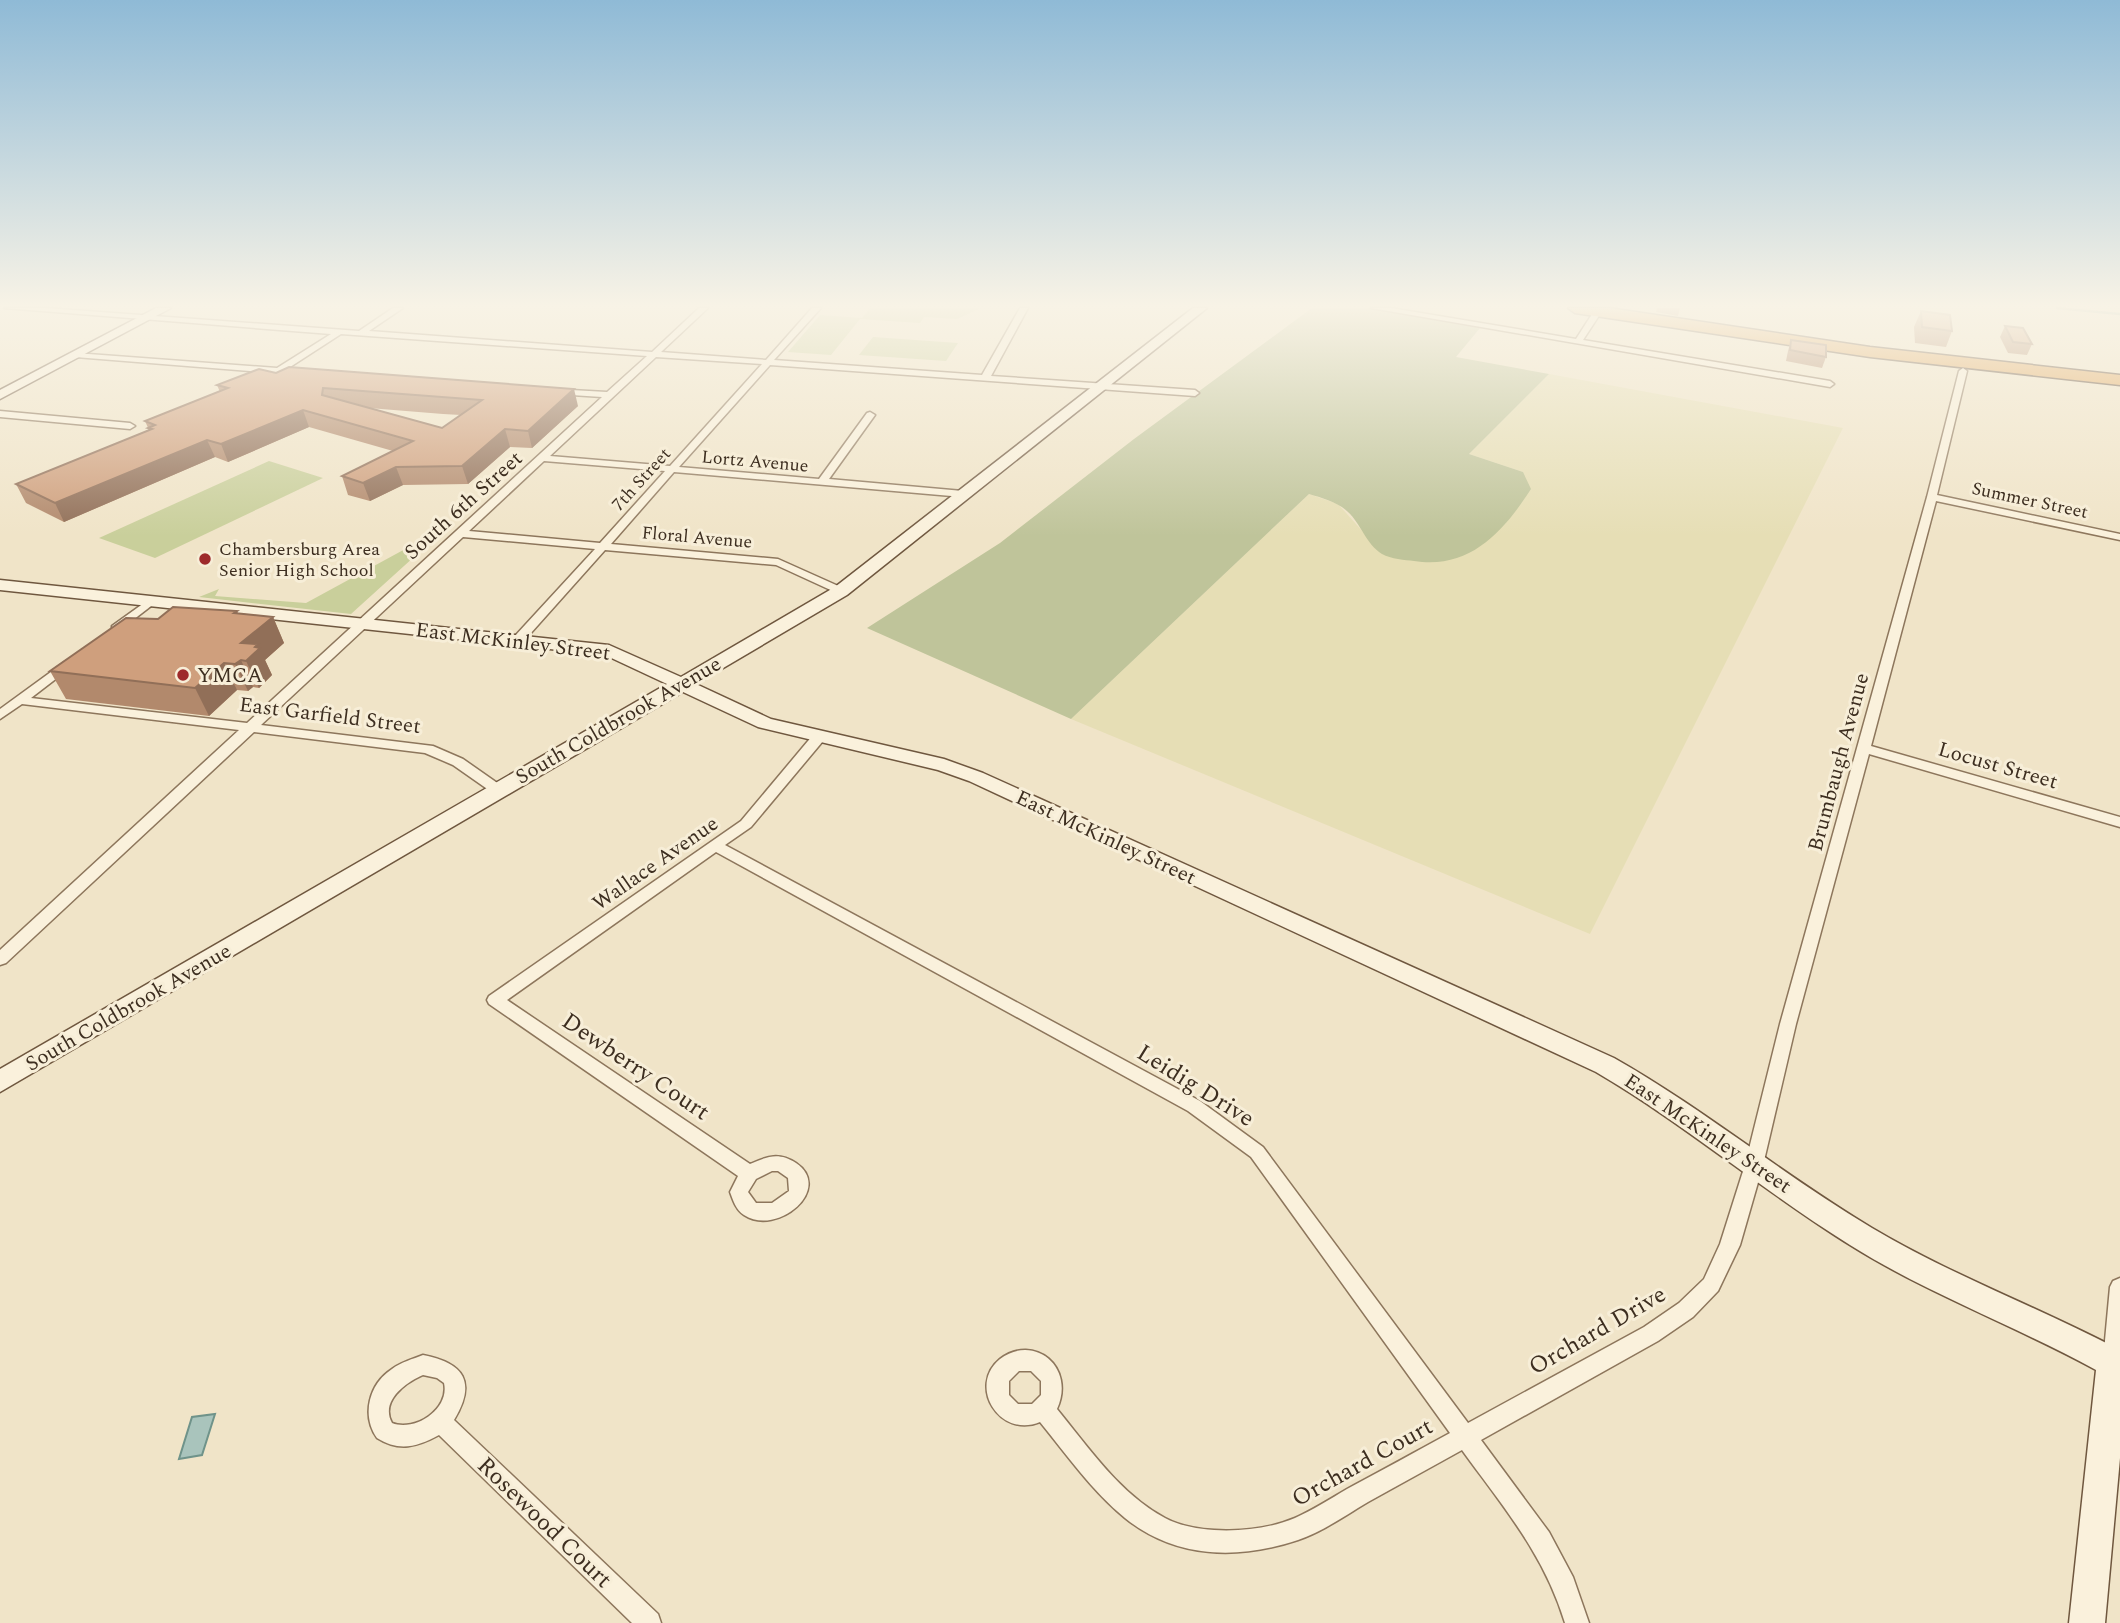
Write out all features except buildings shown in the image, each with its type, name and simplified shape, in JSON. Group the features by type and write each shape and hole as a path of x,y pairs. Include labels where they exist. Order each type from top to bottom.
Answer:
{"street":[{"path":"0,395 21,384"},
{"name":"South 6th Street","path":"0,959 255,727 361,624 544,458 621,384"},
{"name":"7th Street","path":"517,640 748,384"},
{"path":"1059,384 1195,393"},
{"name":"South Coldbrook Avenue","path":"2,1077 841,591 1105,384"},
{"name":"Brumbaugh Avenue","path":"1754,1165 1788,1024 1933,497 1960,384"},
{"path":"542,390 607,395"},
{"path":"0,414 130,426"},
{"path":"821,483 870,415"},
{"name":"Lortz Avenue","path":"544,458 963,494"},
{"name":"Summer Street","path":"1933,497 2120,537"},
{"name":"Floral Avenue","path":"459,533 778,562 841,591"},
{"name":"East McKinley Street","path":"0,585 609,650 765,723 818,738 944,765 976,777 1605,1065 1651,1090 1754,1165 1863,1237 2116,1364"},
{"path":"107,634 151,601"},
{"path":"0,715 75,659"},
{"name":"East Garfield Street","path":"20,700 428,749 458,762 498,790"},
{"name":"Wallace Avenue","path":"495,1000 717,847 770,799 818,738"},
{"name":"Locust Street","path":"1864,748 2120,822"},
{"name":"Leidig Drive","path":"717,847 1194,1106 1257,1153 1541,1540 1565,1585 1577,1623"},
{"name":"Dewberry Court","path":"495,1000 749,1173"},
{"name":"Orchard Drive","path":"1465,1434 1651,1334 1686,1310 1711,1285 1730,1245 1754,1165"},
{"path":"2087,1623 2116,1364 2120,1287"},
{"name":"Orchard Court","path":"1043,1409 1111,1491 1159,1528 1205,1542 1250,1540 1297,1529 1465,1434"},
{"name":"Rosewood Court","path":"440,1421 649,1623"}],"shaded area":[{"path":"1539,384 1602,384 1843,428 1590,934 1071,719 1309,494 1338,504 1383,554 1401,559 1523,472 1469,454"}],"green space":[{"path":"1209,384 1539,384 1469,454 1523,472 1531,489 1497,533 1483,544 1469,553 1434,562 1390,557 1376,550 1353,517 1344,509 1309,494 1071,719 867,628 1000,543"},
{"path":"269,461 323,478 155,558 99,538"},
{"path":"429,536 436,537 351,614 199,597 219,589 215,596 306,603"}],"water":[{"path":"215,1414 202,1455 179,1459 192,1417"}],"place":[{"name":"Chambersburg Area Senior High School","path":"205,559"},
{"name":"YMCA","path":"183,675"}]}
